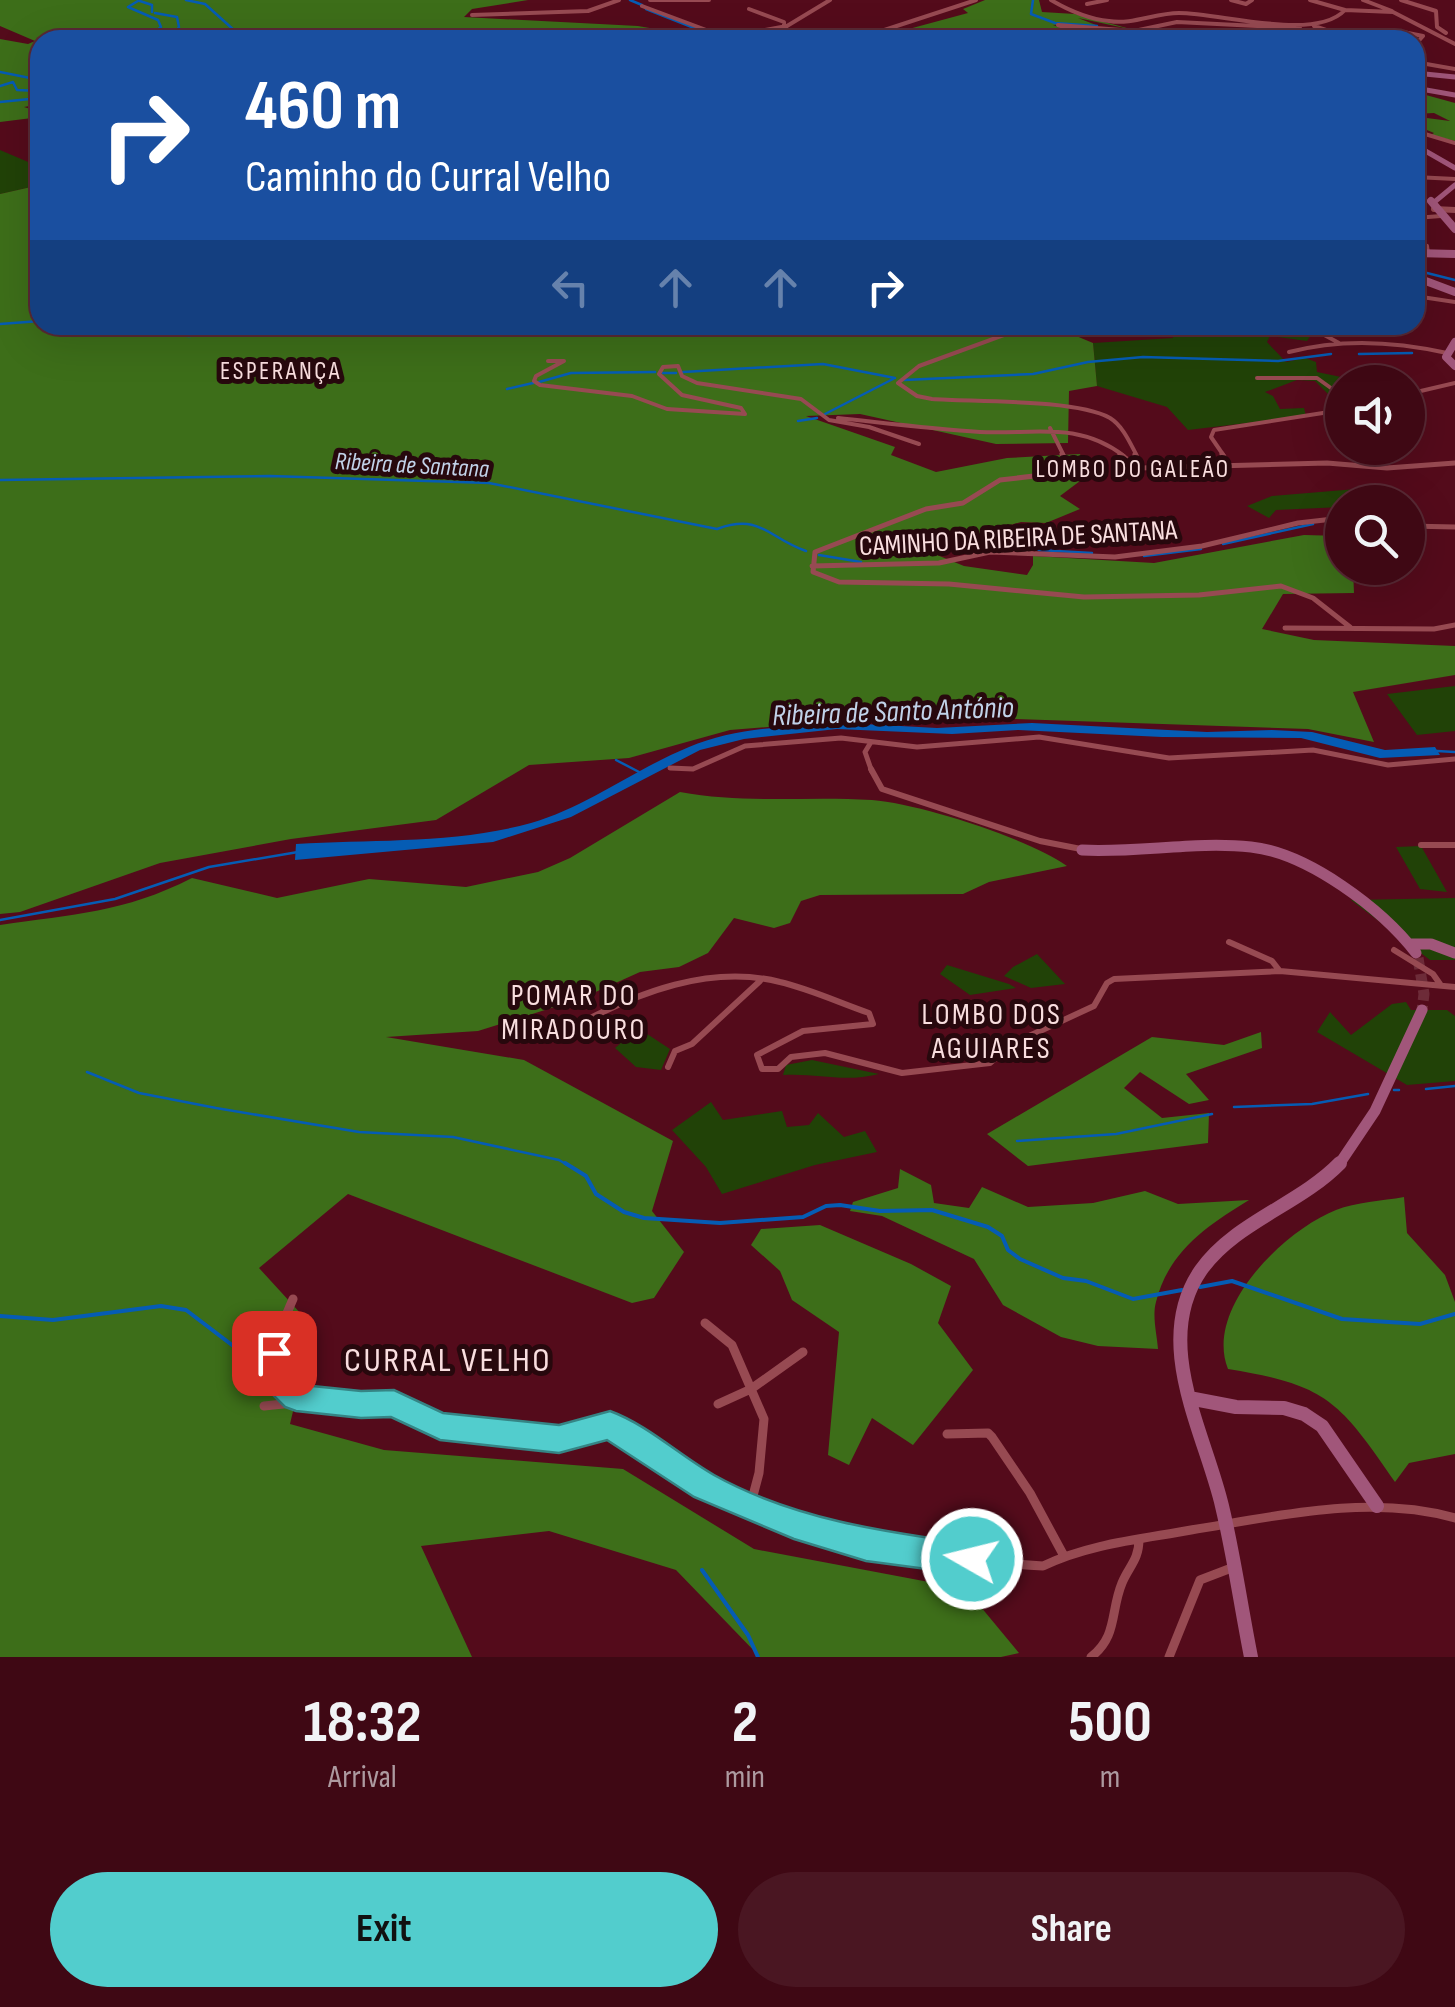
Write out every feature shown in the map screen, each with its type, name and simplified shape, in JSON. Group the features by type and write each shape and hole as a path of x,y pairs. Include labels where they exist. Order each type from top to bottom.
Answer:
{"main road":[{"path":"1425,74 1455,77"},
{"path":"1425,90 1455,95"},
{"path":"1425,151 1455,168"},
{"path":"1455,182 1434,196 1434,209 1455,230"},
{"path":"1425,253 1455,254"},
{"path":"1425,281 1455,292"},
{"path":"1455,342 1447,353 1455,366"},
{"path":"1082,850 1158,852 1251,847 1276,852 1367,903 1396,926 1413,948 1430,944 1455,953"},
{"path":"1251,1657 1216,1482 1189,1398 1181,1351 1185,1310 1200,1274 1230,1239 1314,1186 1344,1158 1422,1010"},
{"path":"1189,1398 1304,1414 1322,1426 1377,1506"}],"street":[{"path":"472,16 588,12 620,0"},
{"path":"650,0 709,0"},
{"path":"763,30 806,19 817,4 830,0"},
{"path":"881,30 976,0"},
{"path":"1051,0 1060,7 1114,22 1160,14 1229,16 1328,30"},
{"path":"1087,4 1106,0"},
{"path":"1230,0 1250,2"},
{"path":"1310,0 1346,10 1393,12"},
{"path":"1362,0 1386,6 1455,44"},
{"path":"1401,0 1436,11 1437,28 1455,34"},
{"path":"642,6 685,25 710,30"},
{"path":"750,9 767,12 785,26"},
{"path":"1146,30 1178,22 1284,29 1338,19 1346,10"},
{"path":"1072,30 1058,25 1119,30"},
{"path":"1440,37 1446,33"},
{"path":"1425,64 1455,69"},
{"path":"1425,134 1455,143"},
{"path":"1425,178 1455,182"},
{"path":"1434,209 1455,210"},
{"path":"1425,217 1441,216"},
{"path":"1425,245 1428,253"},
{"path":"1425,298 1455,302"},
{"path":"1004,335 920,366 899,379 906,390 932,398 1037,405 1107,415 1137,458 1134,462"},
{"path":"1325,335 1340,343"},
{"path":"1289,352 1316,344 1340,343 1417,346 1447,353"},
{"path":"548,361 564,361 536,376 534,381 545,386 632,396 667,409 715,410 742,416 747,412 679,393 659,374 663,367 673,365 678,366 685,379 697,383 801,400 827,418 919,444"},
{"path":"1257,378 1314,378 1325,382"},
{"path":"1425,390 1455,384"},
{"path":"1229,464 1210,437 1214,430 1325,413"},
{"path":"827,418 983,432 1050,428 1105,445 1140,468 1327,463 1388,468 1455,463"},
{"path":"1050,428 1067,464 1060,473 1000,480 963,503 926,509 813,555 812,566 819,577 839,582 949,584 1084,597 1199,594 1281,586 1313,598 1350,627"},
{"name":"CAMINHO DA RIBEIRA DE SANTANA","path":"812,566 927,564 1004,552 1115,557 1202,546 1325,520"},
{"path":"1425,526 1455,527"},
{"path":"1285,628 1434,629 1455,625"},
{"path":"670,768 692,769 745,746 841,738 917,747 1039,737 1169,758 1313,750 1391,765 1455,759"},
{"path":"872,742 865,752 882,789 1026,837 1082,850"},
{"path":"1436,839 1452,845"},
{"path":"1421,845 1452,845"},
{"path":"1229,942 1272,960 1280,971"},
{"path":"1394,950 1436,976 1440,984"},
{"path":"576,1025 615,1003 685,982 761,980 788,984 872,1016 873,1024 812,1029 785,1038 758,1055 757,1063 762,1069 774,1071 791,1057 832,1053 902,1072 985,1064 1012,1044 1079,1016 1094,1006 1107,983 1114,979 1280,971 1455,987"},
{"path":"668,1068 675,1052 692,1044 753,992 761,980"},
{"path":"293,1299 278,1334 274,1377 296,1398 394,1403 440,1426 559,1439 610,1425 705,1486 750,1507 866,1545 1043,1566 1064,1556 1140,1539 1319,1509 1419,1508 1455,1518"},
{"path":"705,1323 732,1346 764,1419 750,1507"},
{"path":"718,1404 751,1389 803,1352"},
{"path":"264,1406 311,1400"},
{"path":"947,1434 988,1433 992,1437 1030,1493 1064,1556"},
{"path":"1091,1657 1107,1647 1117,1622 1119,1590 1123,1578 1134,1570 1140,1539"},
{"path":"1169,1657 1200,1580 1208,1574 1237,1574"}],"green space":[{"path":"0,0 528,0 472,9 464,17 661,30 30,30 30,39 0,26"},
{"path":"985,0 1039,0 1042,12 1075,14 1134,30 1078,18 1096,25 1053,25 1067,30 905,30 968,13 963,9"},
{"path":"0,39 28,44 30,106 24,107 30,109 30,118 0,122"},
{"path":"1425,95 1455,103 1455,141 1431,135 1434,133 1425,129 1425,118 1450,121 1434,113 1425,113"},
{"path":"0,150 30,163 30,187 0,194"},
{"path":"30,187 30,335 1074,335 1093,343 1097,386 1069,391 1068,443 996,444 860,414 806,416 895,447 891,455 936,472 1007,458 1080,454 1088,475 1060,496 1080,509 1046,523 1021,522 972,536 973,541 937,555 964,566 1027,575 1033,556 1154,563 1304,535 1325,536 1325,585 1354,585 1354,593 1283,594 1262,629 1314,640 1455,646 1455,675 1353,692 1374,742 1308,729 986,718 840,721 730,730 629,758 529,765 436,820 291,839 160,863 20,912 0,914 0,194"},
{"path":"1172,335 1311,335 1307,341 1270,336 1267,342 1286,362 1305,358 1316,362 1317,372 1325,374 1325,391 1315,381 1297,380 1265,392 1273,396 1280,409 1304,408 1306,416 1188,430 1167,407 1097,386 1093,343 1173,338"},
{"path":"1325,492 1325,508 1276,510 1269,518 1247,506 1272,496"},
{"path":"1455,686 1455,731 1417,735 1387,694"},
{"path":"680,792 728,798 893,803 1001,834 1067,866 989,882 963,894 820,895 801,901 790,923 774,928 734,918 708,953 679,967 640,972 580,999 478,1031 386,1037 524,1060 673,1141 652,1211 684,1252 654,1298 632,1303 348,1194 259,1268 313,1327 290,1424 384,1450 623,1469 754,1549 966,1589 1019,1653 1001,1657 760,1657 676,1570 549,1531 421,1546 472,1657 0,1657 0,925 120,905 192,878 277,898 369,879 466,887 538,872 570,858"},
{"path":"1421,846 1447,892 1420,889 1396,847"},
{"path":"1455,898 1455,960 1430,960 1351,900"},
{"path":"1037,954 1065,984 1031,988 1004,976"},
{"path":"947,965 1016,988 970,995 940,974"},
{"path":"1406,1002 1411,1010 1447,1010 1455,1016 1455,1081 1407,1085 1317,1032 1330,1012 1351,1035 1392,1004"},
{"path":"638,1028 670,1049 661,1070 636,1067 615,1048"},
{"path":"1261,1032 1262,1048 1186,1074 1209,1100 1189,1104 1140,1072 1124,1088 1162,1118 1209,1113 1208,1143 1028,1166 987,1134 1152,1037 1224,1045"},
{"path":"812,1060 879,1074 854,1078 783,1075 786,1065"},
{"path":"711,1102 723,1120 782,1111 787,1127 809,1125 818,1113 844,1137 865,1131 877,1152 815,1165 722,1194 706,1167 672,1130"},
{"path":"900,1169 931,1185 934,1203 969,1208 982,1187 1028,1207 1093,1203 1145,1191 1178,1204 1249,1200 1205,1230 1170,1268 1155,1307 1158,1349 1098,1346 1061,1337 1003,1305 974,1259 882,1216 850,1211 853,1202 898,1188"},
{"path":"1404,1197 1407,1233 1445,1275 1455,1302 1455,1454 1409,1463 1395,1482 1359,1432 1328,1401 1288,1382 1228,1369 1224,1346 1227,1322 1238,1298 1253,1275 1293,1235 1344,1207"},
{"path":"820,1225 911,1264 951,1286 938,1323 973,1370 913,1445 872,1418 849,1465 828,1455 839,1332 792,1300 780,1271 751,1245 761,1229"}],"water":[{"path":"846,723 937,728 1032,723 1207,732 1312,732 1385,750 1435,747 1440,755 1380,758 1301,738 837,729 744,739 700,750 571,817 493,842 295,860 296,844 444,838 531,823 572,807 707,740 766,729"}],"waterway":[{"path":"186,0 205,4 234,30"},
{"path":"630,0 642,5"},
{"path":"1033,0 1031,14 1055,23 1097,26"},
{"path":"138,1 128,7 158,20 161,27 157,30"},
{"path":"140,1 152,5 152,12"},
{"path":"646,9 699,30"},
{"path":"155,13 177,17 177,30"},
{"path":"0,72 30,78"},
{"path":"0,86 13,82 17,90 30,91"},
{"path":"0,102 30,99"},
{"path":"1425,272 1455,280"},
{"path":"0,324 30,322"},
{"path":"177,335 198,335"},
{"path":"1359,354 1412,353"},
{"path":"904,380 1033,374 1088,362 1143,357 1278,361 1331,354"},
{"path":"683,372 823,364 895,378"},
{"path":"539,382 571,373 655,372"},
{"path":"663,373 676,373"},
{"path":"825,414 893,379"},
{"path":"507,389 533,383"},
{"path":"798,421 817,418"},
{"name":"Ribeira de Santana","path":"0,480 270,476 489,483 717,529 754,526 806,551"},
{"name":"Ribeira de Santana","path":"1223,544 1313,524"},
{"name":"Ribeira de Santana","path":"1144,556 1201,549"},
{"name":"Ribeira de Santana","path":"1017,550 1027,550"},
{"name":"Ribeira de Santana","path":"1038,550 1092,553"},
{"name":"Ribeira de Santana","path":"819,555 861,562"},
{"path":"1437,751 1455,752"},
{"path":"616,760 641,773"},
{"name":"Ribeira de Santo António","path":"0,920 115,899 209,867 298,852"},
{"path":"87,1072 139,1093 359,1132 453,1137 559,1160 569,1166"},
{"path":"1426,1089 1455,1086"},
{"path":"1394,1090 1399,1090"},
{"path":"1234,1107 1312,1104 1368,1094"},
{"path":"1017,1141 1116,1134 1212,1114"},
{"path":"565,1163 586,1176 596,1194 624,1212 644,1218 720,1223 803,1217 826,1206 840,1205 880,1211 932,1210 988,1227 1002,1236 1008,1250 1020,1259 1063,1278 1086,1281 1133,1299 1182,1290"},
{"path":"1200,1287 1232,1281 1342,1319 1420,1324 1455,1314"},
{"path":"0,1316 53,1320 161,1306 186,1310 265,1370"},
{"path":"702,1570 748,1635 758,1657"}],"tunnel":[{"path":"1418,958 1424,994 1422,1010"}],"district":[{"name":"ESPERANÇA","path":"281,370"},
{"name":"LOMBO DO GALEÃO","path":"1133,468"},
{"name":"POMAR DO MIRADOURO","path":"574,1012"},
{"name":"LOMBO DOS AGUIARES","path":"992,1031"},
{"name":"CURRAL VELHO","path":"448,1359"}],"route":[{"path":"274,1353 274,1377 296,1398 361,1405 394,1403 440,1426 559,1439 610,1425 705,1486 794,1524 866,1545 972,1559"}]}
